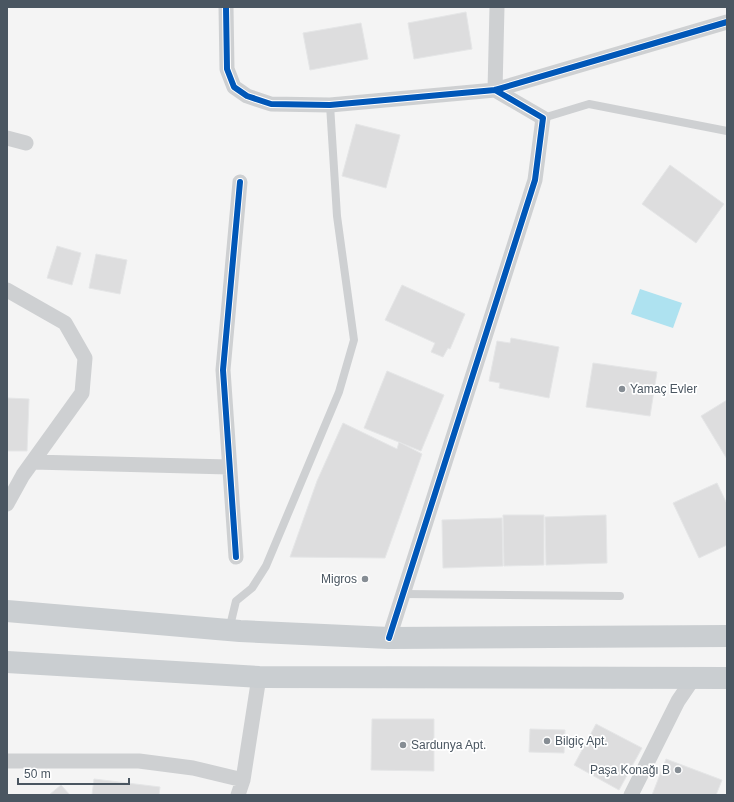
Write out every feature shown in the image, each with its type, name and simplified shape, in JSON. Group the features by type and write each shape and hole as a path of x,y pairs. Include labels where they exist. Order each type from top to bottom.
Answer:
{"main road":[{"path":"7,611 229,630 389,638 727,636"},
{"path":"7,662 259,677 727,678"}],"street":[{"path":"226,7 227,69 234,87 247,96 271,104 330,105 495,90 727,22"},
{"path":"495,90 496,7"},
{"path":"389,638 535,180 542,118 495,90"},
{"path":"7,138 26,143"},
{"path":"236,557 223,370 240,182"},
{"path":"7,290 65,323 85,358 82,393 33,462 7,504"},
{"path":"33,462 229,467"},
{"path":"238,795 243,780 259,677"},
{"path":"632,795 678,701 693,679"},
{"path":"7,761 139,761 193,768 243,780"}],"lane":[{"path":"542,118 589,104 727,131"},
{"path":"229,630 236,601 252,588 266,566 339,392 354,340 337,216 330,105"},
{"path":"403,594 620,596"}],"water":[{"path":"640,289 682,303 673,328 631,314"}],"building":[{"path":"466,12 472,49 414,59 408,23"},
{"path":"361,23 368,59 310,70 303,33"},
{"path":"356,124 400,135 386,188 342,176"},
{"path":"670,165 724,204 696,243 642,204"},
{"path":"57,246 81,253 72,285 47,278"},
{"path":"96,254 127,260 120,294 89,288"},
{"path":"402,285 465,314 450,349 448,348 443,357 431,352 435,343 385,320"},
{"path":"511,338 559,347 549,398 499,388 500,383 489,381 497,341 510,343"},
{"name":"Yamaç Evler","path":"593,363 657,372 650,416 586,407"},
{"path":"387,371 444,395 421,451 364,428"},
{"path":"7,398 29,399 27,451 7,451"},
{"path":"727,400 727,459 701,416"},
{"path":"343,423 397,449 399,442 422,454 385,558 290,557 317,481"},
{"path":"717,483 727,504 727,545 699,558 673,503"},
{"path":"503,515 544,515 544,565 504,566"},
{"path":"606,515 607,563 546,565 545,517"},
{"path":"502,518 503,566 443,568 442,520"},
{"name":"Sardunya Apt.","path":"372,719 434,719 434,771 371,770"},
{"path":"596,724 642,748 619,790 574,765"},
{"name":"Bilgiç Apt.","path":"530,729 565,730 564,753 529,752"},
{"name":"Paşa Konağı B","path":"666,759 722,780 716,795 652,795"},
{"path":"94,779 160,787 159,795 92,795"},
{"path":"61,785 70,795 49,795"}],"cycle path":[{"path":"226,7 227,69 234,87 247,96 271,104 330,105 495,90 727,22"},
{"path":"389,638 535,180 543,118 495,90"},
{"path":"236,557 223,370 240,182"}],"place":[{"name":"Yamaç Evler","path":"622,389"},
{"name":"Migros","path":"365,579"},
{"name":"Bilgiç Apt.","path":"547,741"},
{"name":"Sardunya Apt.","path":"403,745"},
{"name":"Paşa Konağı B","path":"678,770"}]}
